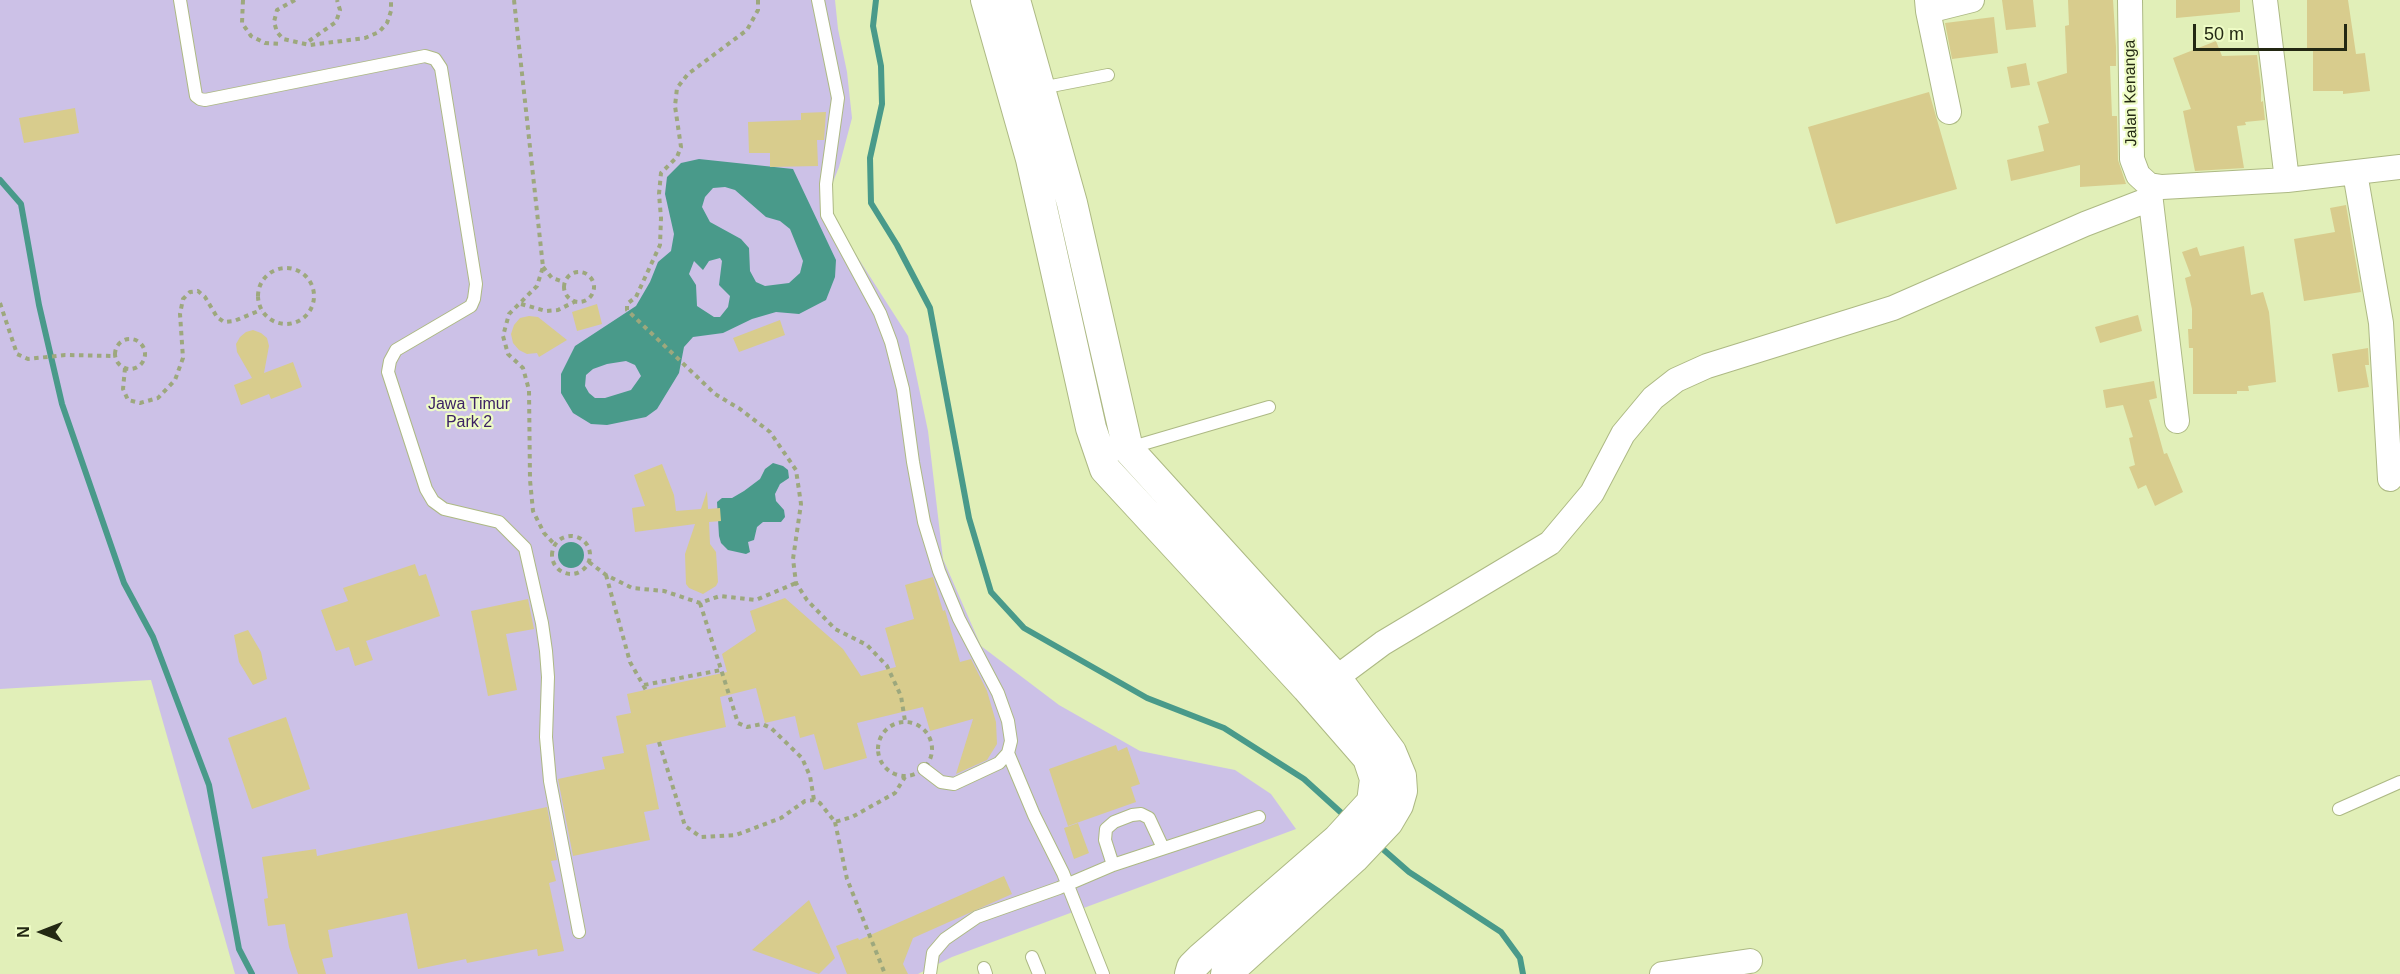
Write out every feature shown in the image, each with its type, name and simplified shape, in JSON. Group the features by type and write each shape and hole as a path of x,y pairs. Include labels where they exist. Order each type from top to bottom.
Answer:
{"street":[{"path":"1949,112 1928,5 1972,0"},
{"name":"Jalan Kenanga","path":"2130,0 2132,159 2138,175 2149,192"},
{"path":"2265,0 2287,180"},
{"path":"1002,6 1039,88 1072,203 1117,459 1336,678 1396,759 1401,776 1402,791 1398,805 1380,812 1226,974"},
{"path":"1002,6 1031,159 1091,428 1368,758 1375,779 1380,812"},
{"path":"1336,678 1383,643 1550,543 1592,493 1623,434 1653,398 1676,380 1707,366 1893,308 2085,224 2162,187 2287,180 2400,167"},
{"path":"2355,173 2392,365 2390,479"},
{"path":"2149,192 2177,421"},
{"path":"1190,974 1192,967 1201,958 1346,849"},
{"path":"1662,974 1750,961"}],"lane":[{"path":"180,0 196,96 205,100 425,56 435,59 441,68 476,284 474,299 471,306 396,350 390,361 388,372 426,489 433,501 444,509 499,522 525,548 546,651 548,677 546,737 550,781 579,932"},
{"path":"818,0 837,98 826,184 827,215 880,313 891,342 903,389 924,522 939,571 959,619 998,693 1008,721 1011,741 1008,753 999,763 954,784 941,782 924,769"},
{"path":"1039,88 1108,75"},
{"path":"1117,459 1269,407"},
{"path":"1008,753 1066,883 1103,974"},
{"path":"2339,809 2400,782"},
{"path":"1113,865 1106,840 1106,829 1114,822 1132,815 1141,814 1149,818 1163,848"},
{"path":"930,973 933,952 945,939 977,917 1113,865 1259,817"},
{"path":"1032,957 1039,974"}],"path":[{"path":"243,0 242,23 251,36 265,43 281,44"},
{"path":"295,0 277,10 274,22 277,32 283,39 310,45 365,38 379,32 387,23 391,0"},
{"path":"309,41 336,21 340,10 337,0"},
{"path":"514,0 543,267 537,286 509,314 503,336 508,354 523,368 530,390 532,511 543,533 555,545"},
{"path":"758,0 758,10 747,30 688,74 678,88 675,106 681,147 677,157 661,172 660,245 636,297 627,304 627,310 714,394 740,409 770,432 796,470 801,504 793,559 796,583 807,600 835,629 867,645 887,666 901,696 905,721"},
{"path":"543,267 552,278 564,282"},
{"path":"281,268 291,268 301,272 314,288 315,299 312,309 297,323 286,325 277,323 261,310 258,299 259,289 271,272 281,268"},
{"path":"584,272 594,283 594,291 590,298 583,302 575,301 568,297 564,290 564,282 568,275 584,272"},
{"path":"125,368 123,390 128,400 140,403 158,398 175,380 183,358 180,314 183,299 190,292 198,291 205,297 217,317 225,322 234,321 261,310"},
{"path":"520,304 546,311 558,310 575,301"},
{"path":"0,303 17,354 28,359 65,355 115,356"},
{"path":"127,339 135,339 142,344 145,351 145,359 140,366 133,369 118,364 115,356 120,342 127,339"},
{"path":"565,537 578,537 587,544 589,562 575,573 563,572 554,564 552,551 555,545 565,537"},
{"path":"589,562 606,575 632,588 664,591 700,603 720,596 756,600 796,583"},
{"path":"606,575 630,662 645,688 721,670"},
{"path":"700,603 738,723 747,727 762,724 771,728 802,758 810,776 814,800"},
{"path":"905,721 916,723 925,729 932,749 930,760 924,769 915,775 905,777 885,768 879,759 878,748 880,738 886,729 895,723 905,721"},
{"path":"659,742 685,826 702,837 736,835 781,818 805,801 814,800 820,803 835,822 847,879 885,974"},
{"path":"835,822 852,817 895,793 905,777"}],"green space":[{"name":"Jawa Timur Park 2","path":"0,0 835,0 852,118 839,167 829,192 831,206 837,225 908,336 928,431 943,559 981,646 1059,705 1140,751 1235,770 1271,794 1296,829 952,957 918,974 235,974 151,680 0,689"}],"water":[{"path":"699,159 793,169 836,260 835,277 826,300 799,314 776,312 752,319 723,333 693,337 684,347 679,373 657,409 646,417 607,425 591,424 573,413 561,393 561,374 575,346 636,306 658,262 671,251 674,234 665,194 667,177 681,163","holes":["725,187 735,190 766,217 780,221 790,229 803,261 800,273 789,283 765,286 756,282 750,271 749,248 741,239 710,222 702,207 705,197 713,188","720,258 722,261 719,285 730,296 728,307 720,317 714,317 697,306 696,285 689,274 694,261 703,270 709,261","626,361 635,365 641,376 631,390 605,398 595,398 585,386 586,375 593,369"]},
{"path":"773,463 788,470 789,478 780,484 775,494 776,501 784,510 785,517 781,522 763,522 757,527 754,540 748,542 750,552 746,554 728,550 721,543 719,536 717,502 722,498 732,498 744,491 760,479 765,469"},
{"path":"571,542 581,545 584,555 581,565 571,568 561,565 558,555 561,545"}],"building":[{"path":"2002,0 2033,0 2036,27 2006,30"},
{"path":"2068,0 2113,0 2116,66 2110,66 2112,116 2117,116 2118,160 2126,184 2080,187 2080,165 2011,181 2007,160 2044,151 2038,126 2049,123 2037,82 2067,73 2065,26 2069,25"},
{"path":"2176,0 2240,0 2240,12 2176,18"},
{"path":"2307,0 2348,0 2356,54 2365,53 2370,91 2343,94 2343,91 2313,91 2313,50 2307,50"},
{"path":"1994,17 1998,53 1952,59 1945,23"},
{"path":"2216,41 2222,56 2257,55 2265,120 2245,122 2246,125 2237,126 2244,168 2195,171 2183,111 2191,109 2173,58"},
{"path":"2026,63 2030,85 2011,88 2007,67"},
{"path":"1929,92 1957,189 1836,224 1808,127"},
{"path":"75,108 79,133 24,143 19,118"},
{"path":"826,112 824,140 817,140 818,166 770,167 770,153 749,153 748,122 801,120 801,113"},
{"path":"2346,205 2361,292 2304,301 2294,239 2335,232 2330,208"},
{"path":"2244,246 2251,295 2263,292 2269,312 2276,382 2248,386 2249,391 2237,391 2237,394 2193,394 2193,348 2189,348 2188,329 2192,329 2192,309 2185,278 2191,276 2182,252 2197,247 2200,256"},
{"path":"597,304 602,324 577,331 572,312"},
{"path":"2138,315 2142,331 2100,343 2095,327"},
{"path":"538,317 567,340 539,357 537,353 527,354 519,350 513,343 511,334 520,318"},
{"path":"780,320 785,335 739,352 733,338"},
{"path":"253,330 267,338 269,346 264,373 293,362 302,387 271,399 269,394 241,405 234,385 252,378 237,352 236,344 246,332"},
{"path":"2368,348 2369,365 2365,365 2369,387 2338,392 2332,354"},
{"path":"2154,381 2157,398 2149,400 2164,454 2167,453 2183,492 2155,506 2146,485 2138,489 2129,467 2135,465 2129,438 2133,437 2123,405 2106,408 2103,390"},
{"path":"662,464 674,495 676,511 701,509 707,491 708,509 720,508 721,521 709,522 710,544 716,552 718,582 716,586 703,594 689,588 686,584 685,554 695,524 635,532 632,508 645,506 634,475"},
{"path":"415,564 419,576 426,574 440,616 366,641 373,660 355,666 349,647 336,651 321,610 348,601 343,588"},
{"path":"933,577 960,662 971,659 987,691 996,722 997,744 987,760 956,774 973,719 930,731 923,707 857,723 867,758 824,770 814,734 800,738 795,716 765,723 756,688 720,697 726,727 646,745 659,809 644,812 650,840 573,856 558,779 605,769 602,757 624,753 616,716 631,713 627,694 727,672 722,654 756,631 750,611 785,598 843,649 861,676 896,667 885,628 914,619 905,585"},
{"path":"528,599 534,629 506,634 517,690 488,696 471,611"},
{"path":"248,630 261,652 267,679 253,685 239,662 234,635"},
{"path":"286,717 310,789 252,809 228,738"},
{"path":"1116,745 1118,751 1127,747 1140,784 1131,787 1136,802 1068,826 1049,769"},
{"path":"547,807 557,860 551,861 556,881 549,883 564,951 538,956 537,949 467,963 466,959 418,969 407,913 328,930 333,957 322,959 326,974 298,974 289,947 285,924 268,926 264,899 268,898 262,857 316,849 317,856"},
{"path":"1078,823 1089,853 1074,859 1064,828"},
{"path":"1004,876 1012,894 913,938 903,964 908,974 847,974 836,946 858,938 859,940"},
{"path":"809,900 835,958 819,974 752,950"}],"waterway":[{"path":"876,0 873,26 881,66 882,104 870,158 871,203 897,245 930,308 969,518 991,592 1024,628 1147,698 1224,728 1304,779 1347,818"},
{"path":"0,180 21,204 39,305 62,404 124,583 153,637 209,785 239,949 252,974"},
{"path":"1377,844 1409,872 1501,932 1520,958 1523,974"}]}
